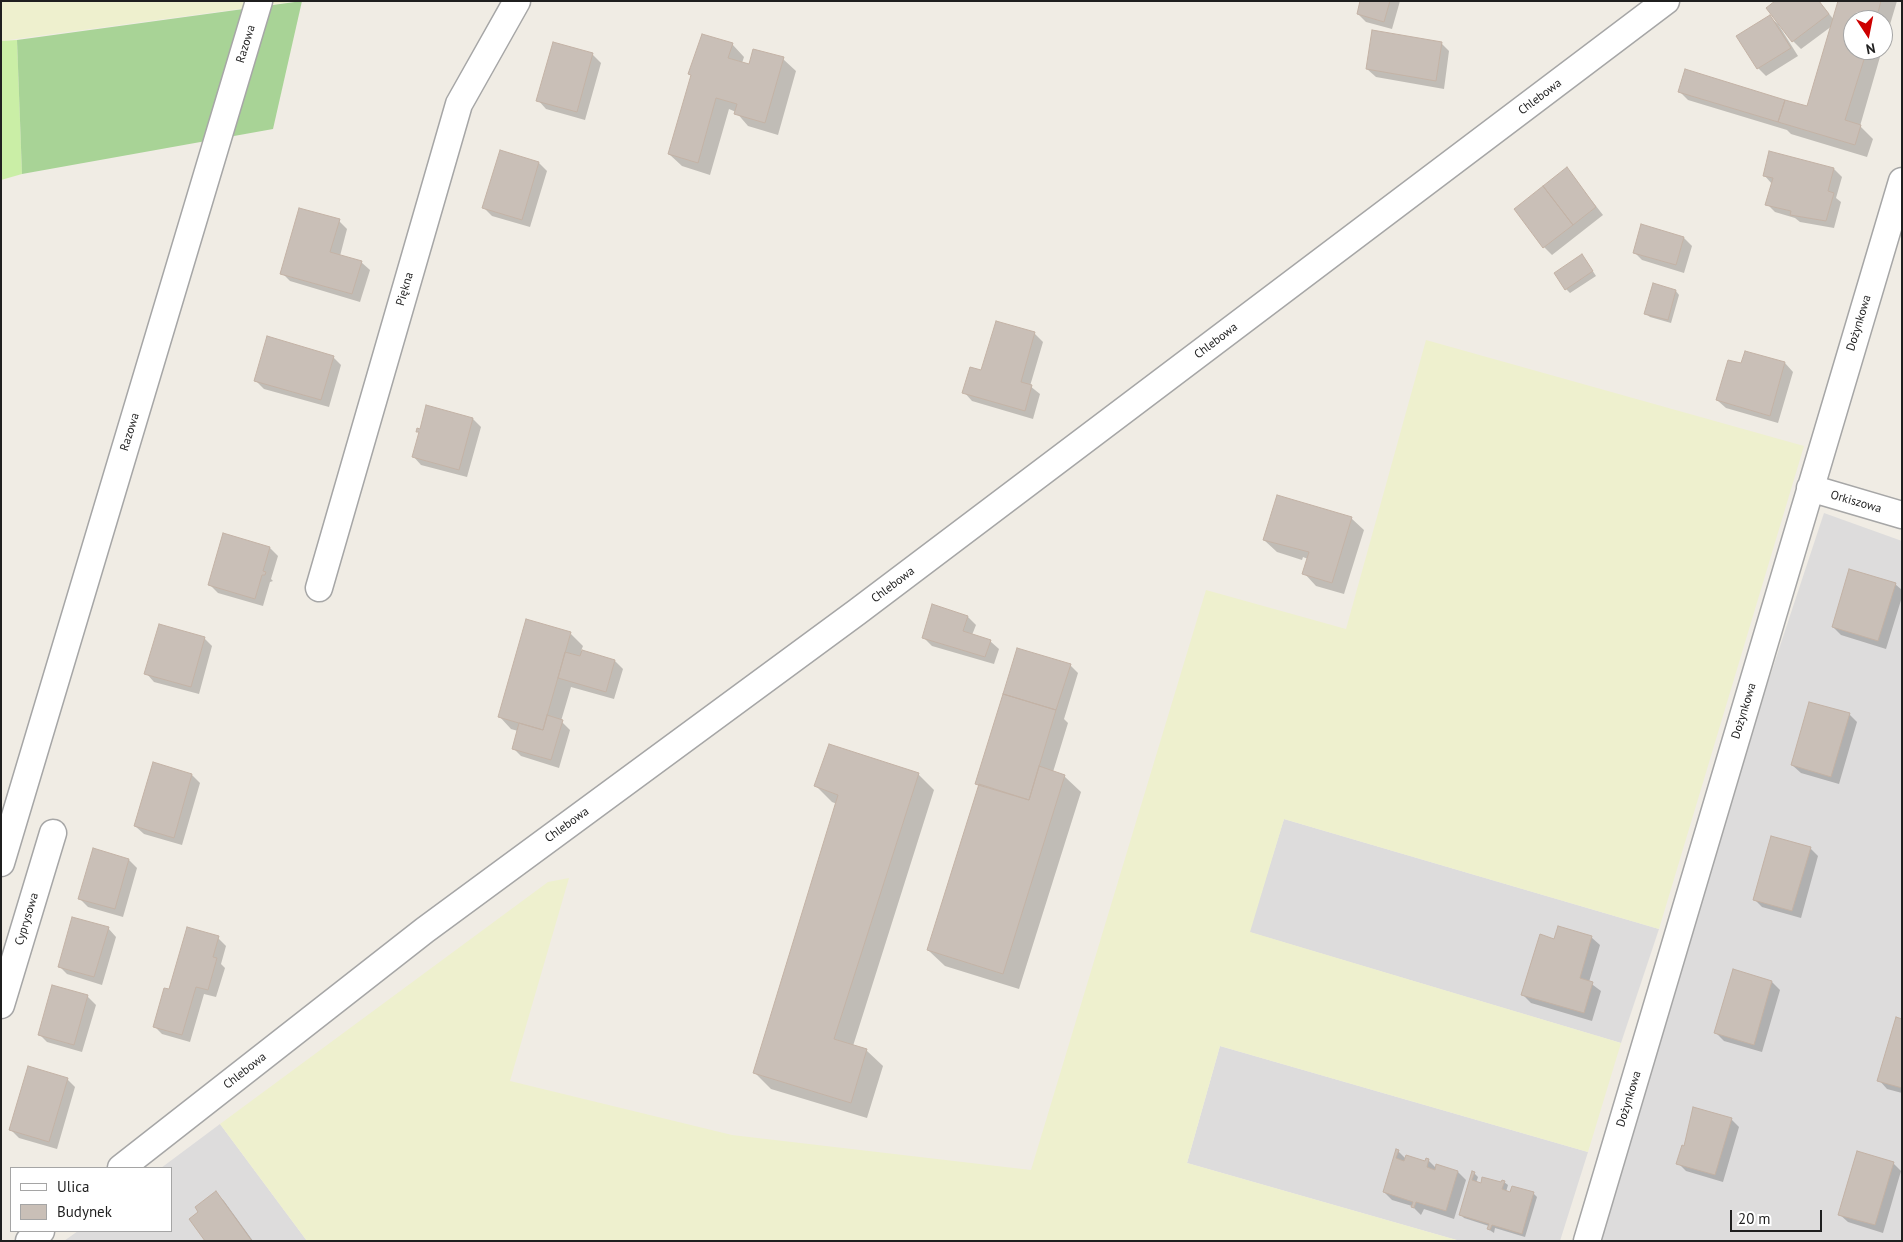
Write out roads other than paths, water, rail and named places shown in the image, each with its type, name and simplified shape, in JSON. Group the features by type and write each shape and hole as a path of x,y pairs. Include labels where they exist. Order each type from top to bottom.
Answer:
{"street":[{"name":"Razowa","path":"1,863 259,1"},
{"name":"Piękna","path":"319,588 459,104 517,1"},
{"name":"Chlebowa","path":"122,1167 425,930 857,612 1666,1"},
{"name":"Dożynkowa","path":"1587,1241 1902,182"},
{"name":"Orkiszowa","path":"1810,488 1902,515"},
{"name":"Cyprysowa","path":"1,1005 53,833"},
{"path":"28,1241 40,1232"}]}
